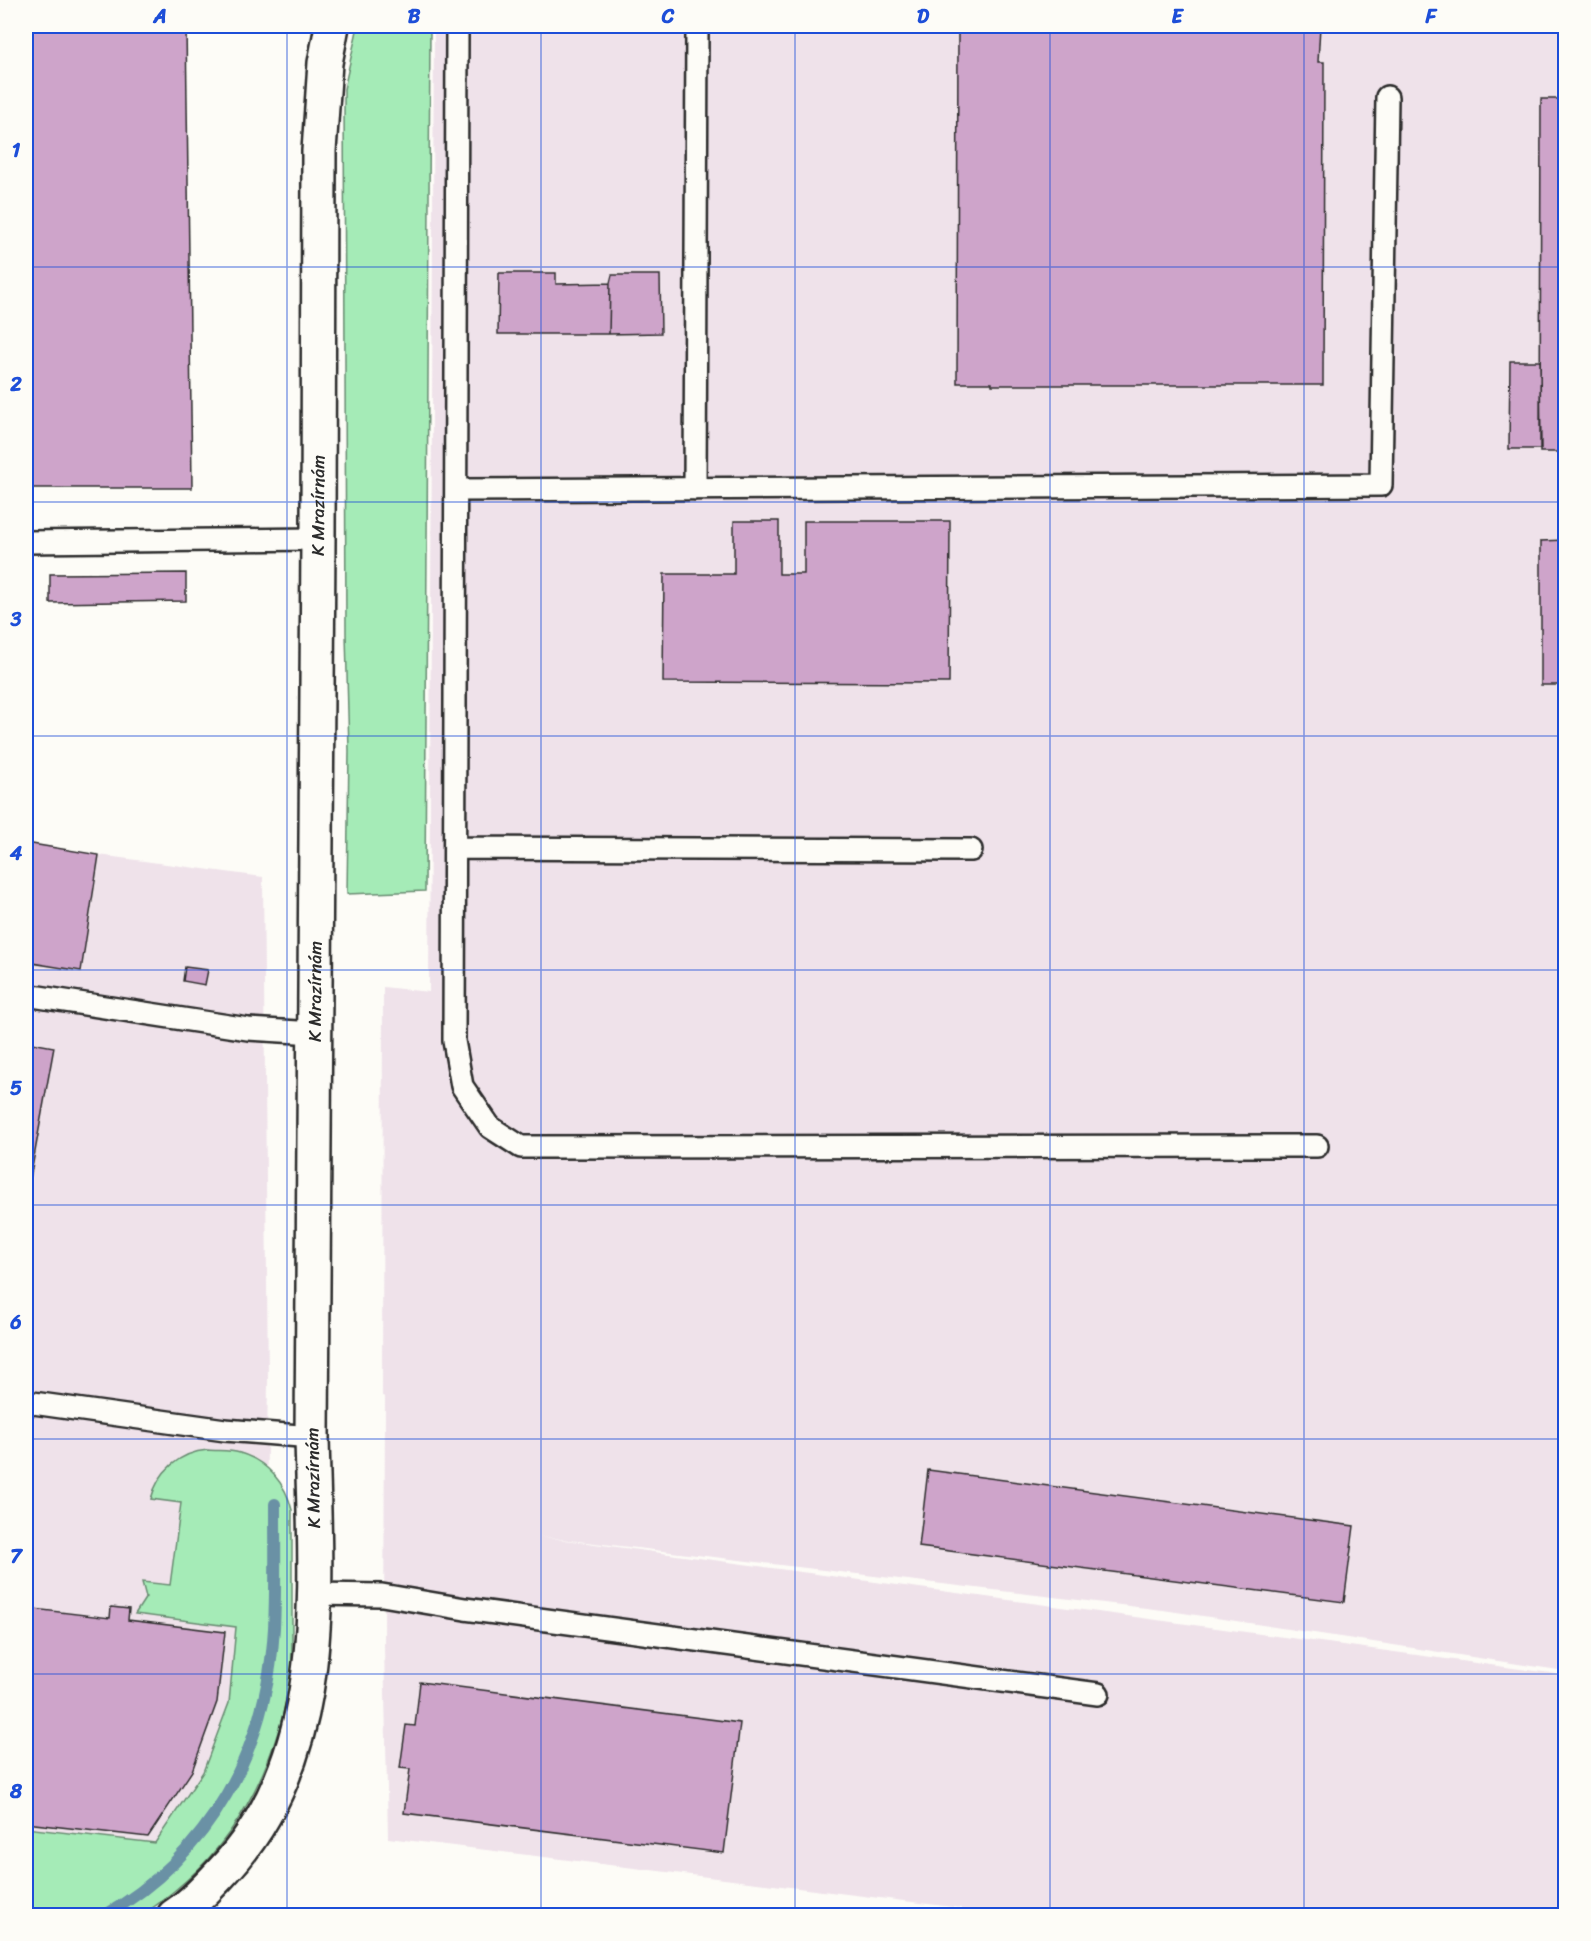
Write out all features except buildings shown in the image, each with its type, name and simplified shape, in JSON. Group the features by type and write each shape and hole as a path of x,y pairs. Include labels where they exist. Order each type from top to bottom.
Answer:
{"street":[{"name":"K Mrazírnám","path":"174,1916 202,1893 236,1858 256,1829 277,1790 296,1744 307,1695 312,1649 319,151 325,63 332,26"}],"lane":[{"path":"457,26 454,1041 462,1086 490,1127 521,1147 1317,1146"},
{"path":"695,489 697,26"},
{"path":"456,490 1382,485 1387,97"},
{"path":"26,542 318,539"},
{"path":"455,848 971,850"},
{"path":"26,995 228,1026 315,1033"},
{"path":"26,1402 225,1430 312,1437"},
{"path":"314,1594 382,1595 477,1611 1098,1694"}],"shaded area":[{"path":"434,26 1565,26 1565,1671 1163,1610 535,1536 1565,1675 1565,1915 964,1915 961,1908 388,1838 384,1645 385,1397 382,1396 383,987 429,992"},
{"path":"26,842 99,855 263,877 268,1381 265,1577 195,1826 75,1916 26,1915"}],"green space":[{"path":"358,26 430,26 425,891 347,894 349,751 346,634 344,89"},
{"path":"208,1450 236,1452 259,1462 280,1483 292,1510 292,1666 279,1730 268,1760 239,1818 220,1845 198,1869 162,1901 144,1913 132,1916 108,1915 121,1908 189,1849 216,1816 237,1781 253,1745 264,1707 271,1666 275,1624 276,1511 274,1511 273,1605 264,1689 248,1745 216,1810 178,1855 138,1890 100,1915 26,1916 26,1828 155,1843 203,1772 229,1703 236,1627 135,1614 146,1597 142,1582 170,1585 181,1503 151,1499 154,1489 164,1472 179,1459"}],"waterway":[{"path":"104,1916 142,1891 175,1862 203,1830 226,1794 245,1756 260,1716 269,1673 275,1613 275,1504"}]}
